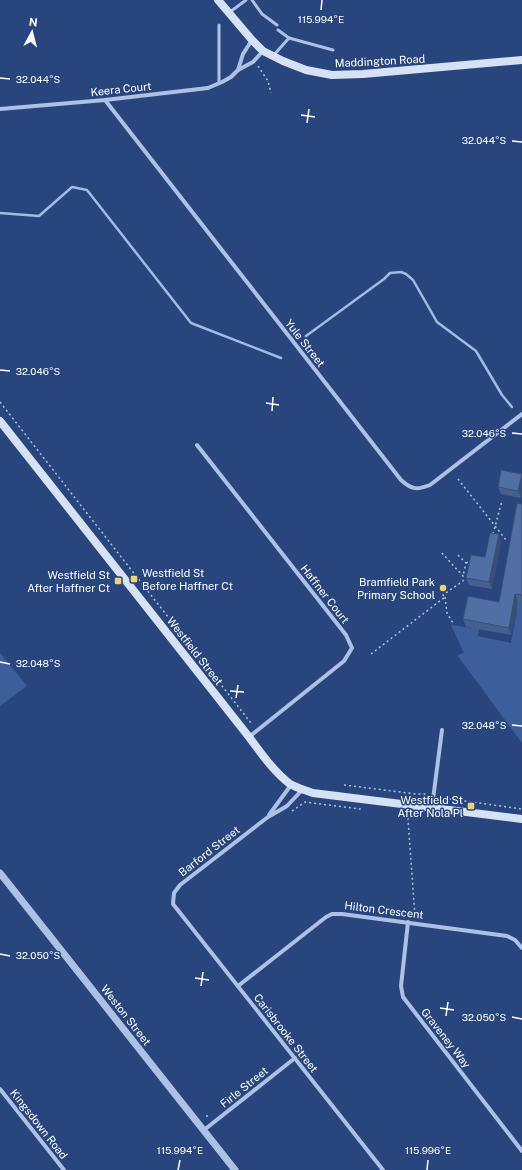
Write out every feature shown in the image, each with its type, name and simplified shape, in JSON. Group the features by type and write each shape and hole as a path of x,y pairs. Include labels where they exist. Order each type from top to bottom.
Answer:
{"main road":[{"name":"Maddington Road","path":"218,0 263,51 306,70 332,74 363,74 522,60"},
{"name":"Westfield Street","path":"0,420 272,766 291,785 302,790 314,792 522,819"}],"street":[{"path":"238,70 243,54 252,40"},
{"name":"Keera Court","path":"0,109 105,100 208,88 231,77 238,70 254,60 263,51"},
{"name":"Yule Street","path":"105,100 308,363 408,487 419,489 430,484 522,414"},
{"name":"Haffner Court","path":"197,445 346,634 352,648 344,661 249,737"},
{"path":"432,808 442,730"},
{"name":"Barford Street","path":"268,817 291,785"},
{"name":"Barford Street","path":"175,906 173,896 174,891 180,885 268,817 287,806 302,790"},
{"name":"Weston Street","path":"0,873 235,1170"},
{"name":"Carisbrooke Street","path":"175,906 383,1170"},
{"name":"Hilton Crescent","path":"238,986 329,916 342,914 507,936 515,940 522,948"},
{"name":"Graveney Way","path":"408,922 401,986 403,997 522,1151"},
{"name":"Firle Street","path":"204,1130 294,1058"},
{"name":"Kingsdown Road","path":"0,1089 64,1170"}],"lane":[{"path":"229,14 246,0"},
{"path":"252,0 262,14 277,25"},
{"path":"219,25 219,83"},
{"path":"278,30 289,38 333,50"},
{"path":"273,56 289,38"}],"path":[{"path":"254,60 268,81 271,93"},
{"path":"0,402 251,723"},
{"path":"458,479 506,540"},
{"path":"493,534 502,501"},
{"path":"440,551 463,576"},
{"path":"458,555 466,563"},
{"path":"466,563 470,561 476,562"},
{"path":"371,654 445,597 444,595 463,581 466,563"},
{"path":"445,597 447,613 453,623"},
{"path":"344,785 416,794 428,794"},
{"path":"440,796 450,799 522,809"},
{"path":"287,814 305,802 340,806"},
{"path":"410,805 408,819 415,917"}],"shaded area":[{"path":"510,600 522,602 522,743 457,655 464,653 451,625 479,629 478,636 511,643 517,610 509,607"},
{"path":"0,653 27,686 0,706"}],"building":[{"path":"501,470 522,474 518,491 498,487"},
{"path":"517,503 522,504 522,595 515,594 509,628 463,619 468,596 499,602"},
{"path":"490,533 499,534 489,582 466,578 471,555 485,557"}],"waterway":[{"path":"0,213 39,216 72,187 87,190 191,323 281,358"},
{"path":"306,336 390,273 401,272 413,280 437,322 476,351 502,395 512,407"}],"place":[{"name":"Westfield St Before Haffner Ct","path":"134,579"},
{"name":"Westfield St After Haffner Ct","path":"118,581"},
{"name":"Bramfield Park Primary School","path":"443,588"},
{"name":"Westfield St After Nola Pl","path":"471,806"}]}
